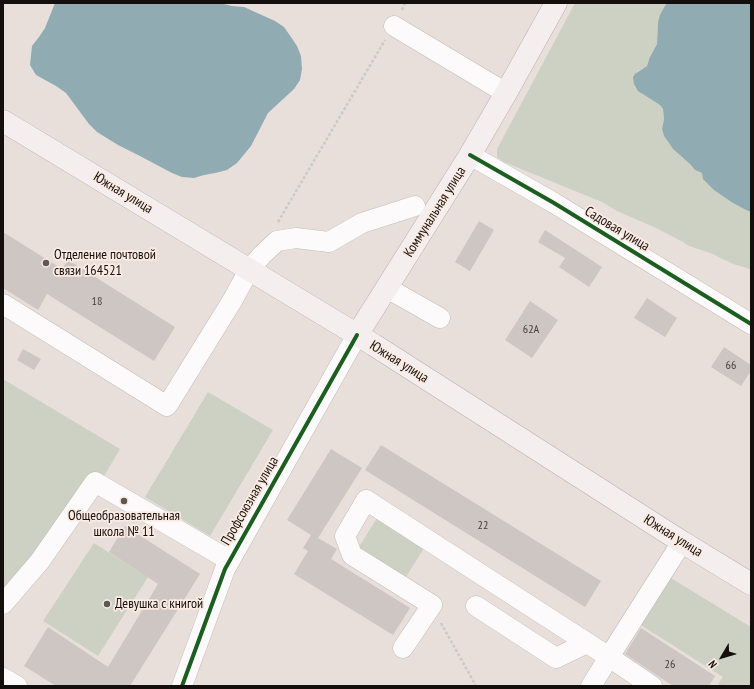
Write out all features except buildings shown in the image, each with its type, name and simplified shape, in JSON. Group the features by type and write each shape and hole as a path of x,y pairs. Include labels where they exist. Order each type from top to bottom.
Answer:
{"main road":[{"name":"Коммунальная улица","path":"357,335 470,155 556,3"},
{"name":"Южная улица","path":"3,121 357,335 682,542 751,584"}],"street":[{"path":"394,26 506,93"},
{"name":"Садовая улица","path":"470,155 554,203 751,324"},
{"path":"3,304 167,406 232,301 249,270 277,241 296,238 329,242 362,222 415,206"},
{"path":"387,288 440,318"},
{"name":"Профсоюзная улица","path":"182,686 224,569 357,335"},
{"path":"3,604 40,561 95,482 229,560"},
{"path":"403,648 432,604 352,554 346,536 366,500 610,657 652,686"},
{"path":"591,686 682,542"},
{"path":"476,606 556,658 587,643"},
{"path":"3,678 17,686"}],"path":[{"path":"274,228 394,26 405,3"},
{"path":"432,604 476,686"}],"shaded area":[{"path":"575,3 667,3 658,22 657,44 647,66 637,72 641,93 660,105 663,109 664,119 662,129 664,136 673,149 695,170 702,173 733,203 751,212 751,270 736,265 713,254 689,246 656,228 617,211 602,202 504,162 497,157 497,149"},
{"path":"3,379 120,449 101,481 33,560 3,589"},
{"path":"208,392 273,430 210,536 145,497"},
{"path":"377,518 424,548 406,577 359,547"},
{"path":"94,543 148,577 98,656 43,621"},
{"path":"666,575 751,627 751,686 720,686 718,684 723,677 636,622"}],"water":[{"path":"55,3 220,3 244,7 275,21 284,27 297,46 301,56 302,69 300,80 294,89 268,113 251,146 237,163 227,170 194,178 182,177 118,145 97,132 89,124 66,93 36,75 30,65 32,46 45,28"},
{"path":"667,3 751,3 751,212 733,203 714,190 703,179 702,173 695,170 673,149 664,136 662,129 664,119 663,109 660,105 638,91 634,84 633,77 647,66 657,44 658,22"}],"cycle path":[{"path":"470,155 554,203 751,324"},
{"path":"182,686 225,569 357,335"}],"place":[{"name":"Отделение почтовой связи 164521","path":"46,263"},
{"name":"Общеобразовательная школа № 11","path":"124,501"},
{"name":"Девушка с книгой","path":"107,604"}]}
